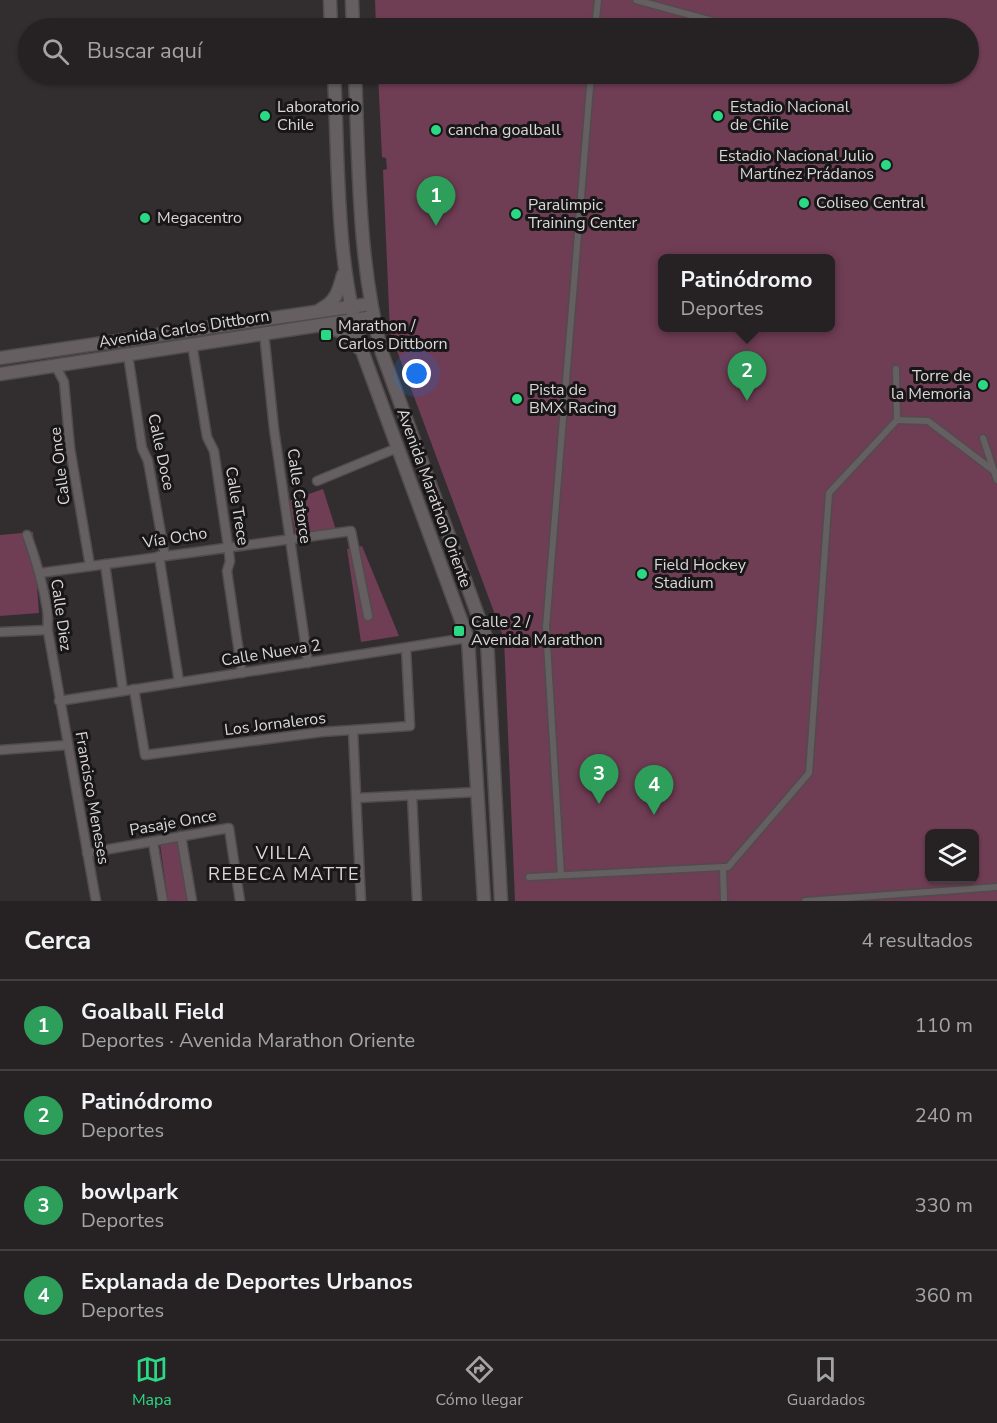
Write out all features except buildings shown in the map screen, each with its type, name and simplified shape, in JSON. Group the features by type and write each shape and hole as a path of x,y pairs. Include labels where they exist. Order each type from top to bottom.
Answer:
{"main road":[{"path":"330,0 331,18"},
{"path":"352,0 353,18"},
{"name":"Avenida Marathon Oriente","path":"334,84 345,267 353,320 364,356 468,639 484,901"},
{"name":"Avenida Marathon Oriente","path":"356,84 362,198 373,317 382,353 487,640 501,901"},
{"path":"340,200 362,198"},
{"path":"315,312 329,305 337,295 345,267"},
{"name":"Avenida Carlos Dittborn","path":"0,358 370,304"},
{"name":"Avenida Carlos Dittborn","path":"0,374 373,317"},
{"path":"316,325 336,328 344,333 364,356"},
{"path":"428,529 444,522"}],"street":[{"path":"596,18 598,0"},
{"path":"636,0 702,18"},
{"path":"561,875 546,627 590,84"},
{"name":"Calle Catorce","path":"264,333 308,663"},
{"name":"Calle Trece","path":"192,344 207,437 214,451 230,561 227,571 242,673"},
{"name":"Calle Doce","path":"128,355 142,448 148,461 179,682"},
{"name":"Calle Once","path":"55,365 64,382 70,448 90,566"},
{"path":"529,877 728,867 809,773 829,493 897,420 896,369"},
{"path":"897,420 928,421 994,471"},
{"path":"982,438 997,480"},
{"path":"317,481 398,448"},
{"name":"Vía Ocho","path":"40,573 351,531 368,616"},
{"name":"Calle Diez","path":"27,535 40,573 48,615 45,630 48,634 60,701"},
{"path":"105,564 123,691"},
{"path":"0,632 45,630"},
{"name":"Calle Nueva 2","path":"60,701 468,639 487,640"},
{"name":"Los Jornaleros","path":"134,689 145,755 322,732 410,726 406,648"},
{"name":"Francisco Meneses","path":"60,701 96,901"},
{"path":"353,731 361,901"},
{"path":"0,750 68,745"},
{"path":"357,798 477,792"},
{"path":"412,795 417,901"},
{"name":"Pasaje Once","path":"87,853 229,828 240,901"},
{"path":"181,836 192,901"},
{"path":"153,842 163,901"},
{"path":"723,867 724,901"},
{"path":"805,901 997,887"}],"shaded area":[{"path":"375,0 997,0 997,901 515,901 504,639 390,332 383,170 387,169 386,158 382,157 378,84 979,84 979,18 376,18"},
{"path":"323,489 336,530 296,535 289,501"},
{"path":"33,532 39,613 0,616 0,535"},
{"path":"362,546 399,636 361,642 347,549"},
{"path":"179,841 188,901 168,901 160,844"}],"place":[{"name":"Laboratorio Chile","path":"265,116"},
{"name":"Estadio Nacional de Chile","path":"718,116"},
{"name":"cancha goalball","path":"436,130"},
{"name":"Estadio Nacional Julio Martínez Prádanos","path":"886,165"},
{"name":"Coliseo Central","path":"804,203"},
{"name":"Paralimpic Training Center","path":"516,214"},
{"name":"Megacentro","path":"145,218"},
{"name":"Goalball Field","path":"436,226"},
{"name":"Marathon / Carlos Dittborn","path":"326,335"},
{"name":"Torre de la Memoria","path":"983,385"},
{"name":"Pista de BMX Racing","path":"517,399"},
{"name":"Patinódromo","path":"747,401"},
{"name":"Field Hockey Stadium","path":"642,574"},
{"name":"Calle 2 / Avenida Marathon","path":"459,631"},
{"name":"bowlpark","path":"599,804"},
{"name":"Explanada de Deportes Urbanos","path":"654,815"}],"district":[{"name":"VILLA REBECA MATTE","path":"284,863"}]}
